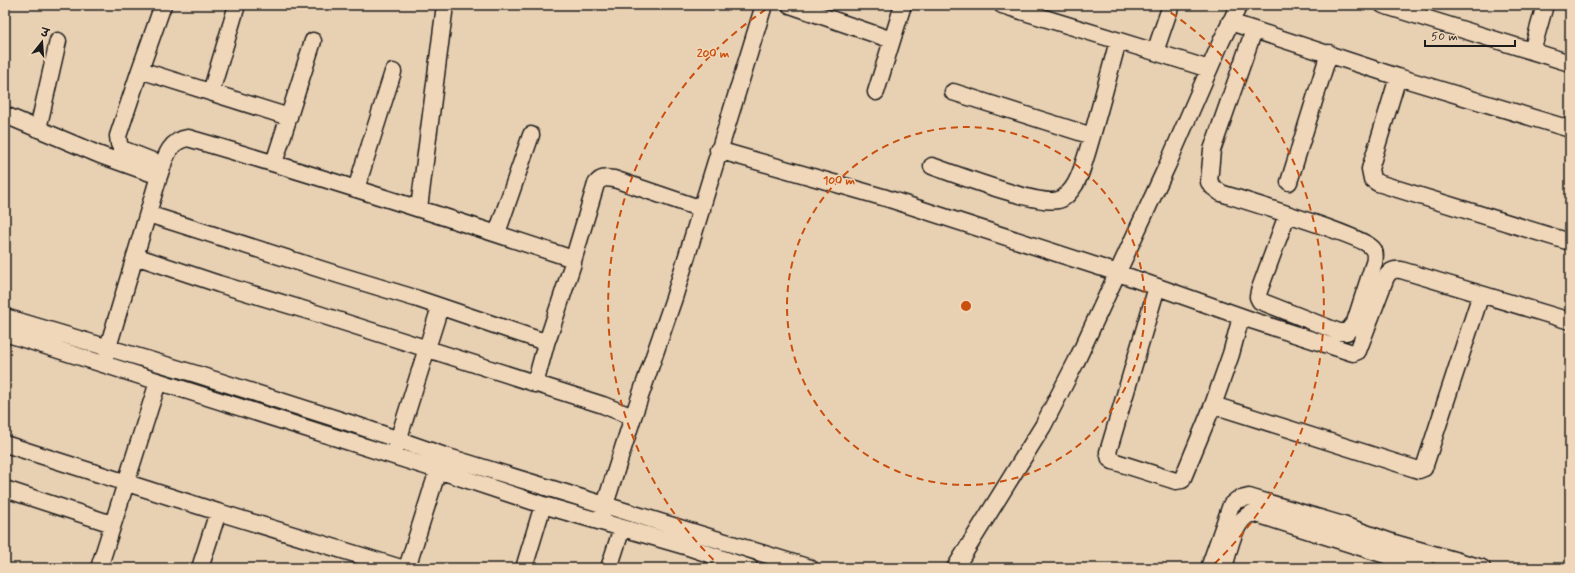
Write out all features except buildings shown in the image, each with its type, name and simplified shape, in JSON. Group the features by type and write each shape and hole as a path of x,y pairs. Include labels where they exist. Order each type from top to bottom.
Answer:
{"street":[{"path":"161,170 122,149 119,144 120,131 163,5"},
{"path":"211,92 237,5"},
{"path":"418,208 445,5"},
{"path":"600,522 633,417 674,298 702,209 718,150 764,5"},
{"path":"790,5 892,40"},
{"path":"876,92 903,5"},
{"path":"1002,5 1209,69"},
{"path":"1155,52 1170,5"},
{"path":"955,568 1043,426 1076,362 1167,166 1238,5"},
{"path":"1383,5 1570,63"},
{"path":"1532,51 1545,5"},
{"path":"1230,22 1329,53 1398,77 1570,129"},
{"path":"1254,30 1212,150 1209,182 1221,193 1287,215 1344,234 1365,242 1372,247 1375,257 1374,263 1355,322 1347,332 1339,332 1260,301 1258,297 1259,291 1287,215"},
{"path":"38,129 58,41"},
{"path":"274,163 314,41"},
{"path":"932,166 1001,189 1049,202 1066,196 1073,189 1080,174 1118,41"},
{"path":"1289,182 1329,53"},
{"path":"140,70 289,117"},
{"path":"356,189 393,72"},
{"path":"1398,77 1370,169 1372,178 1378,183 1570,242"},
{"path":"952,92 1092,136"},
{"path":"5,116 100,155 161,170"},
{"path":"497,233 531,135"},
{"path":"103,364 161,170 170,149 175,142 180,139 188,138 274,163 497,233 570,258 574,261"},
{"path":"718,150 886,198 1118,273 1241,317 1353,353 1358,351 1386,277 1390,271 1395,269 1570,321"},
{"path":"535,384 547,340 574,261 596,184 604,178 614,179 702,209"},
{"path":"148,214 539,340 547,340"},
{"path":"135,256 603,405 633,417"},
{"path":"1157,287 1108,452 1110,459 1176,481 1182,480 1213,405 1231,354 1241,317"},
{"path":"1213,405 1419,470 1424,468 1481,294"},
{"path":"393,456 440,307"},
{"path":"5,317 196,374 356,425 445,456 810,568"},
{"path":"5,333 438,470 543,505 685,546 750,568"},
{"path":"99,568 158,382"},
{"path":"5,444 218,512 401,568"},
{"path":"407,568 438,470"},
{"path":"5,489 112,524"},
{"path":"1209,568 1231,505 1237,500 1249,497 1343,526 1394,544 1475,567"},
{"path":"1237,500 1245,517"},
{"path":"524,568 543,505"},
{"path":"200,568 218,512"},
{"path":"1224,568 1239,522 1253,513 1426,568"},
{"path":"609,568 622,528"}]}
